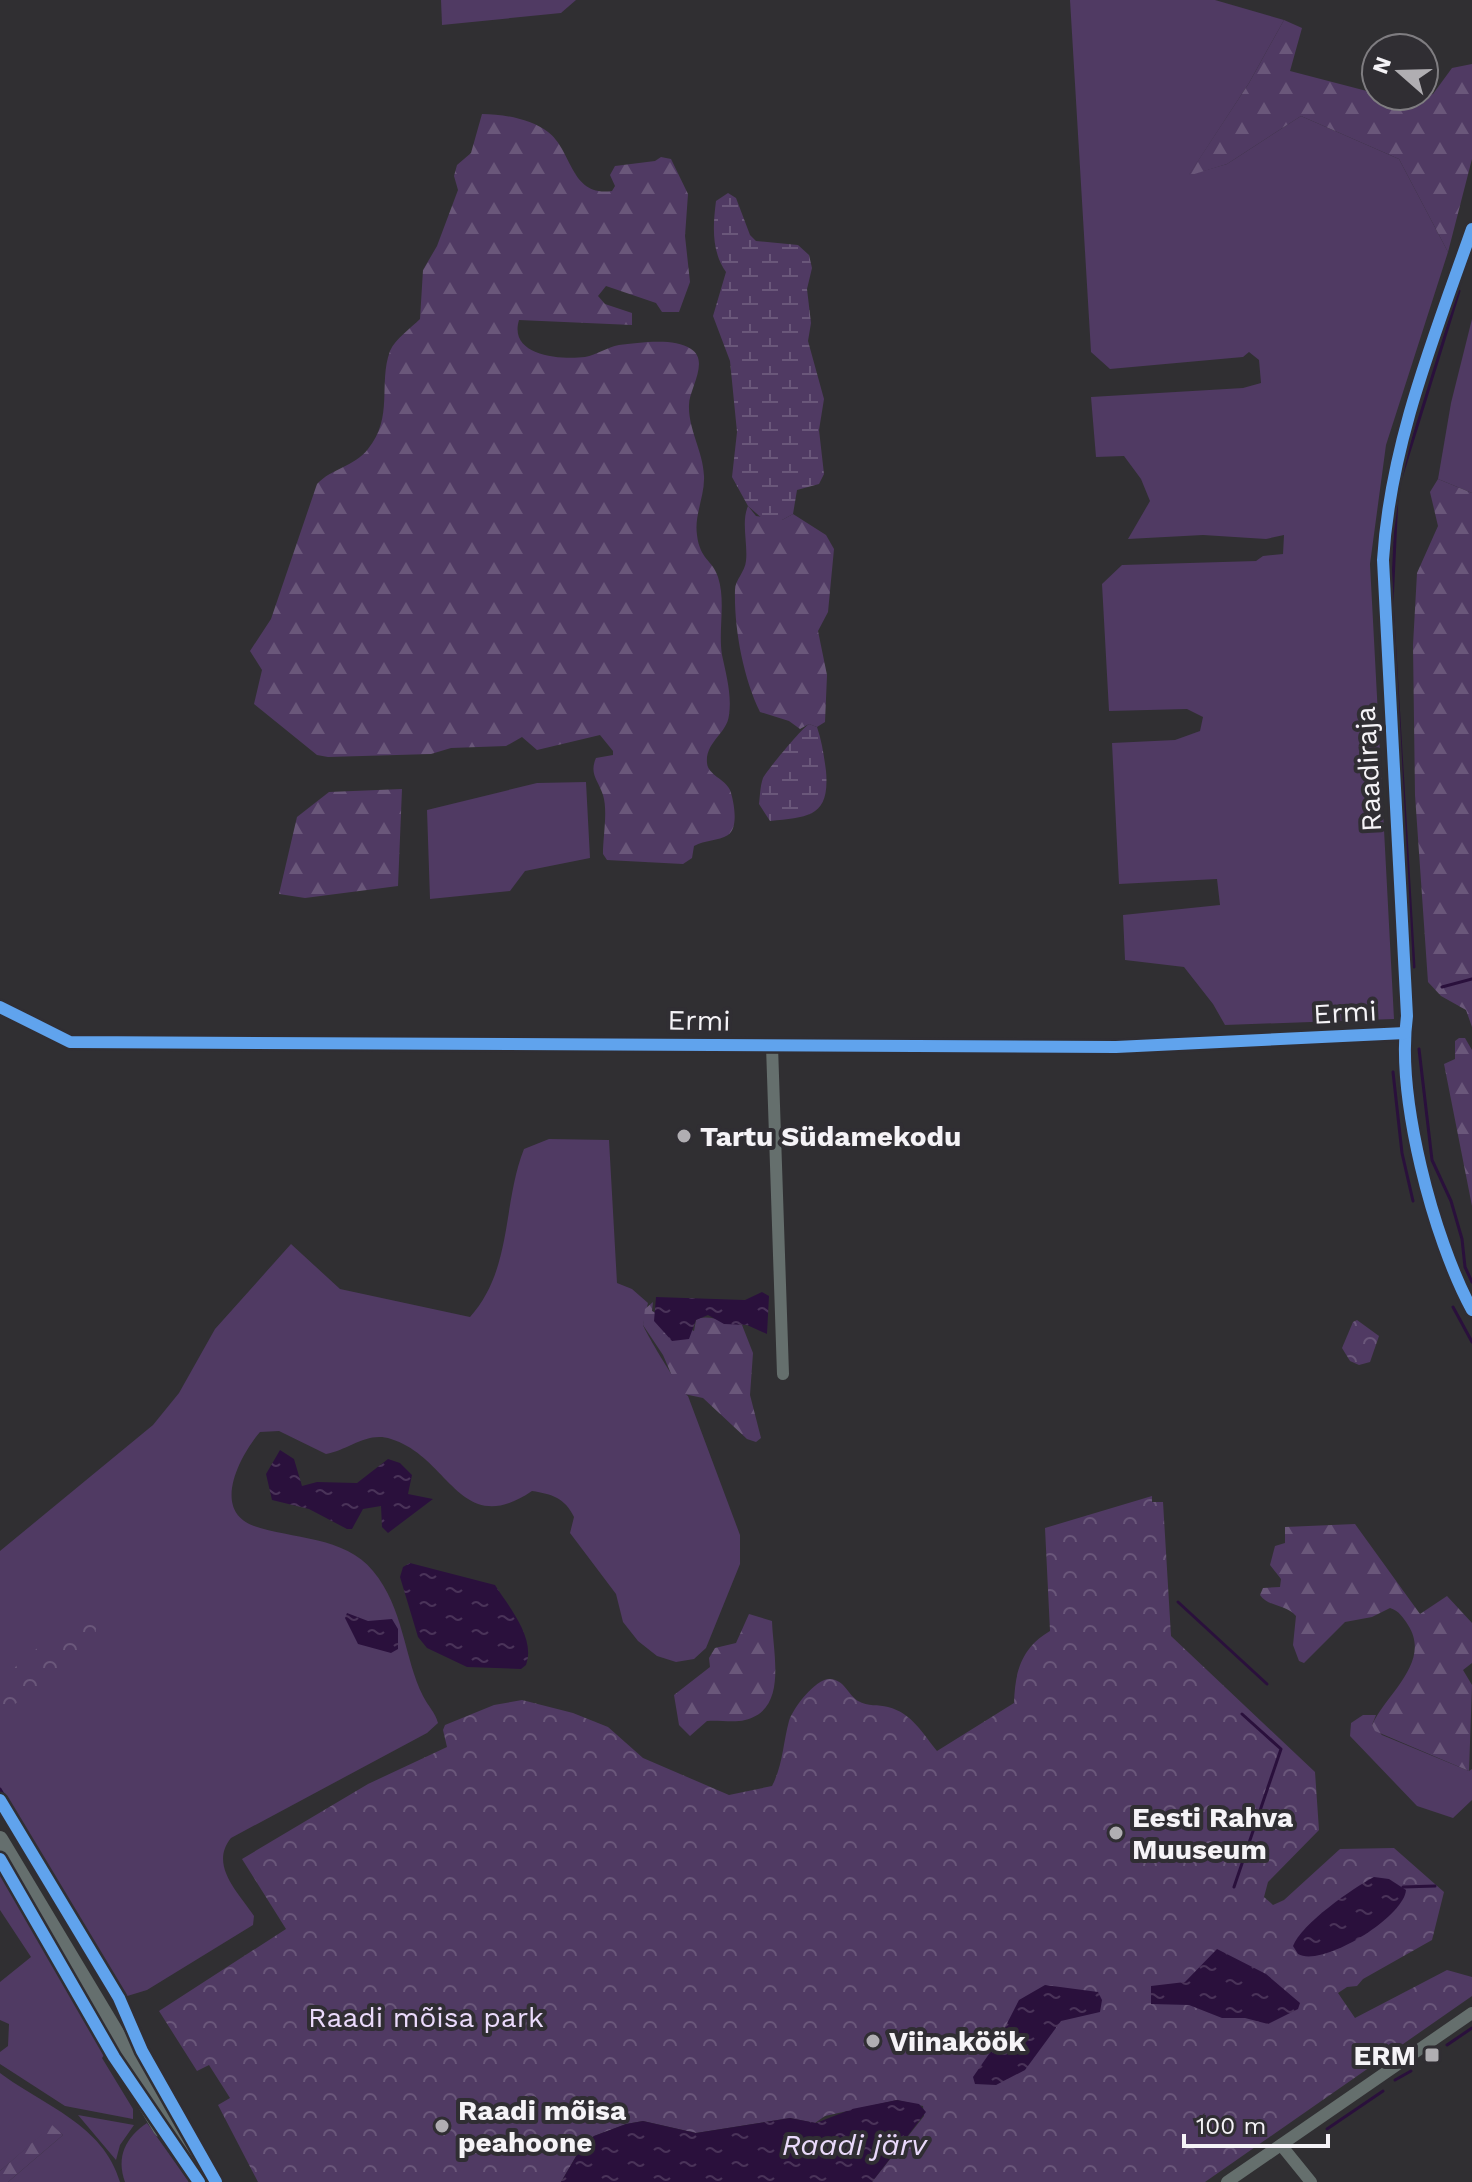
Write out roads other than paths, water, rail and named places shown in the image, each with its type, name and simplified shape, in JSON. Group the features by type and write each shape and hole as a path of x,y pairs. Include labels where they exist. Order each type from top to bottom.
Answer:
{"main road":[{"path":"0,1839 190,2156 196,2178"},
{"path":"0,1859 95,2025 196,2178"}],"street":[{"name":"Raadiraja","path":"1472,229 1397,452 1385,519 1383,614 1407,1016 1405,1033 1413,1128 1430,1207 1453,1272 1472,1310"},
{"name":"Ermi","path":"0,1007 70,1042 1116,1047 1405,1033"},
{"path":"772,1046 783,1374"},
{"path":"1227,2182 1472,2013"},
{"path":"1281,2145 1311,2182"}],"water":[{"path":"762,1292 769,1296 767,1334 747,1325 724,1324 708,1315 696,1320 689,1339 672,1341 654,1321 656,1297 745,1300"},
{"path":"280,1450 294,1459 302,1486 317,1482 357,1483 388,1459 400,1463 412,1475 408,1494 433,1499 388,1533 382,1527 381,1506 363,1509 352,1529 347,1529 309,1509 272,1500 266,1474"},
{"path":"410,1563 495,1585 524,1634 528,1655 526,1665 521,1669 467,1667 427,1648 418,1637 400,1577 403,1567"},
{"path":"347,1613 368,1621 392,1619 398,1629 398,1649 391,1653 358,1644 345,1618"},
{"path":"1374,1877 1389,1879 1406,1890 1392,1913 1342,1947 1325,1954 1298,1954 1293,1946 1306,1927 1341,1898"},
{"path":"1217,1949 1266,1974 1300,2003 1298,2009 1268,2024 1245,2018 1222,2018 1189,2005 1151,2004 1151,1986 1185,1982"},
{"path":"1045,1985 1098,1992 1102,2000 1100,2012 1061,2021 1025,2070 996,2085 975,2084 973,2077 998,2041 1019,2000"},
{"name":"Raadi järv","path":"897,2100 919,2104 926,2112 872,2182 561,2182 582,2146 594,2136 626,2124 643,2121 696,2133 790,2118 816,2123 852,2109"}],"waterway":[{"path":"1399,484 1459,291"},
{"path":"1397,496 1392,603 1414,967"},
{"path":"1442,987 1472,979"},
{"path":"1419,1049 1432,1160 1451,1201 1462,1239 1465,1267 1472,1282"},
{"path":"1393,1072 1402,1153 1413,1201"},
{"path":"1453,1307 1472,1342"},
{"path":"1178,1602 1267,1684"},
{"path":"1234,1887 1281,1749 1242,1714"},
{"path":"0,1789 71,1908"},
{"path":"1403,1887 1435,1886"},
{"path":"1447,2045 1472,2028"},
{"path":"1395,2080 1411,2071"},
{"path":"1327,2129 1383,2091"}],"place":[{"name":"Tartu Südamekodu","path":"684,1136"},
{"name":"Eesti Rahva Muuseum","path":"1116,1833"},
{"name":"Viinaköök","path":"873,2041"},
{"name":"ERM","path":"1432,2055"},
{"name":"Raadi mõisa peahoone","path":"442,2126"}],"park label":[{"name":"Raadi mõisa park","path":"426,2017"}]}
